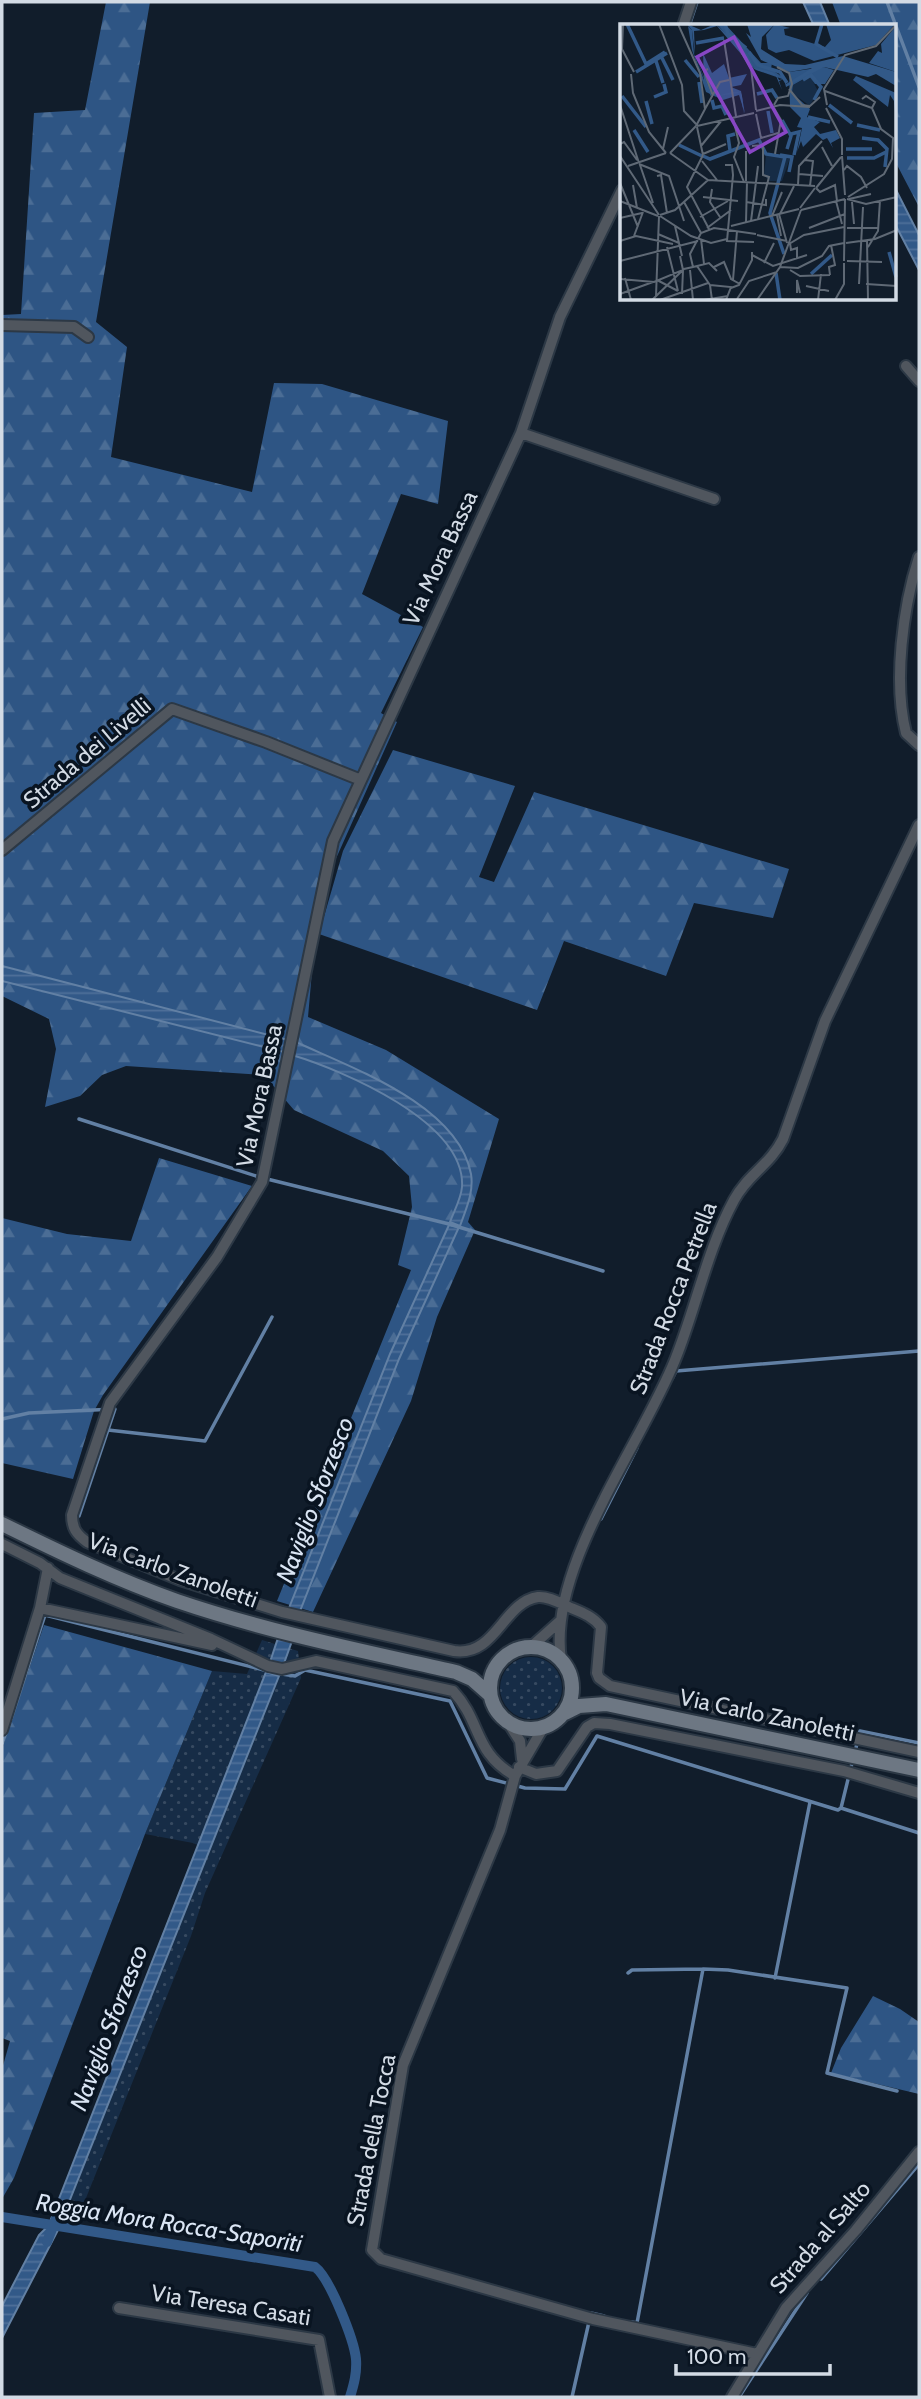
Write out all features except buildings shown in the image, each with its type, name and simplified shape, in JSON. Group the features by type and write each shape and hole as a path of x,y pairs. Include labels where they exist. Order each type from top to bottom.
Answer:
{"main road":[{"name":"Via Carlo Zanoletti","path":"2,1524 90,1567 142,1587 301,1637 456,1672 472,1679 489,1694"},
{"path":"531,1647 552,1653 561,1660 571,1680 572,1692 565,1713 542,1728 531,1730 509,1724 493,1706 489,1694 489,1683 498,1663 513,1651 531,1647"},
{"name":"Via Carlo Zanoletti","path":"456,1672 471,1672 498,1663"},
{"name":"Via Carlo Zanoletti","path":"571,1680 583,1691 606,1703 919,1770"},
{"name":"Via Carlo Zanoletti","path":"565,1713 579,1706 606,1703"}],"street":[{"path":"684,24 691,2"},
{"name":"Via Mora Bassa","path":"564,1605 538,1597 524,1604 478,1649 467,1653 282,1612 180,1580 87,1542 76,1534 72,1515 109,1409 217,1257 264,1177 333,841 521,433 560,317 620,194"},
{"path":"2,325 74,327 88,337"},
{"path":"906,366 919,381"},
{"path":"521,433 714,499"},
{"path":"919,557 913,576 899,685 906,733 919,745"},
{"name":"Strada dei Livelli","path":"2,850 172,709 266,741 361,780"},
{"name":"Strada Rocca Petrella","path":"564,1605 592,1524 676,1359 726,1217 746,1180 774,1157 779,1148 825,1021 919,825"},
{"path":"2,1544 48,1568 60,1578 268,1666 282,1669 316,1661 453,1691 463,1702 494,1763 516,1775 556,1771 587,1727 594,1723 849,1772 919,1793"},
{"path":"2,1730 40,1608 48,1568"},
{"path":"561,1660 558,1642 564,1605 593,1618 601,1627 597,1673 599,1678 610,1686 919,1752"},
{"path":"40,1608 232,1649"},
{"path":"531,1647 556,1628 562,1617"},
{"path":"509,1724 520,1741 516,1775"},
{"path":"516,1775 542,1728"},
{"name":"Strada della Tocca","path":"516,1775 500,1830 403,2065 373,2250 381,2259 590,2318 757,2354"},
{"name":"Strada al Salto","path":"757,2354 805,2284 856,2230 919,2151"},
{"name":"Via Teresa Casati","path":"119,2308 319,2340 330,2397"},
{"path":"732,2397 757,2354"}],"shaded area":[{"path":"803,2 820,2 829,24 813,24"},
{"path":"897,192 919,235 919,270 897,228"},
{"path":"2,966 288,1040 284,1052 2,981"},
{"path":"296,1042 400,1092 446,1128 462,1150 472,1181 460,1226 450,1222 462,1187 458,1163 444,1141 423,1121 369,1086 292,1055"},
{"path":"449,1225 459,1227 399,1359 300,1611 289,1608 390,1354"},
{"path":"278,1638 292,1641 283,1666 270,1662"},
{"path":"262,1640 298,1651 301,1678 205,1893 191,1936 80,2213 64,2215 208,1850 193,1843 145,1834 212,1671 247,1674"},
{"path":"531,1657 553,1666 562,1688 553,1710 531,1719 509,1710 500,1688 509,1666"},
{"path":"266,1672 279,1676 61,2222 51,2219"},
{"path":"46,2228 58,2230 2,2338 2,2306 39,2235"}],"green space":[{"path":"106,2 150,2 96,322 127,347 111,457 252,492 274,383 322,384 448,421 438,504 401,494 362,594 423,627 381,713 397,722 334,863 315,937 308,1017 386,1050 499,1119 468,1222 475,1230 437,1317 411,1401 313,1612 277,1601 411,1270 398,1265 412,1207 409,1176 383,1151 294,1110 264,1075 126,1066 102,1075 80,1096 45,1107 56,1049 49,1019 2,996 2,315 21,314 34,113 85,110"},
{"path":"832,2 919,2 919,207 897,165 897,24 840,24"},
{"path":"393,750 515,786 479,877 494,882 534,792 789,869 773,918 694,903 666,976 564,941 537,1010 319,934 343,851"},
{"path":"159,1158 252,1186 103,1395 94,1411 73,1479 2,1463 2,1218 67,1234 131,1241"},
{"path":"44,1625 212,1671 145,1834 14,2178 2,2199 2,2069 10,2041 2,2038 2,1749"},
{"path":"873,1996 919,2022 919,2094 831,2073 841,2048"}],"waterway":[{"path":"690,24 697,2"},
{"path":"887,2 895,24"},
{"path":"897,29 919,87"},
{"path":"79,1119 259,1177 449,1224 603,1271"},
{"path":"108,1430 205,1441 272,1317"},
{"path":"672,1379 676,1371 919,1351"},
{"path":"2,1419 29,1413 115,1409 79,1516"},
{"path":"601,1519 637,1448"},
{"path":"11,1719 45,1615 264,1670"},
{"path":"275,1673 295,1676 305,1670 450,1701 487,1778 525,1788 565,1789 597,1736 838,1810 841,1808 853,1759"},
{"path":"2,1744 7,1730"},
{"path":"855,1752 860,1731 919,1743"},
{"path":"775,1978 810,1802"},
{"path":"841,1808 919,1833"},
{"path":"628,1973 632,1970 703,1969"},
{"path":"632,2322 637,2323 703,1969 728,1970 847,1988 827,2073 897,2091"},
{"path":"821,2279 919,2164"},
{"name":"Naviglio Sforzesco","path":"47,2242 60,2208"},
{"name":"Roggia Mora Rocca-Saporiti","path":"2,2217 315,2267 334,2296 354,2350 356,2369 350,2397"},
{"path":"739,2397 807,2293"},
{"path":"572,2397 591,2313 604,2316"}]}
